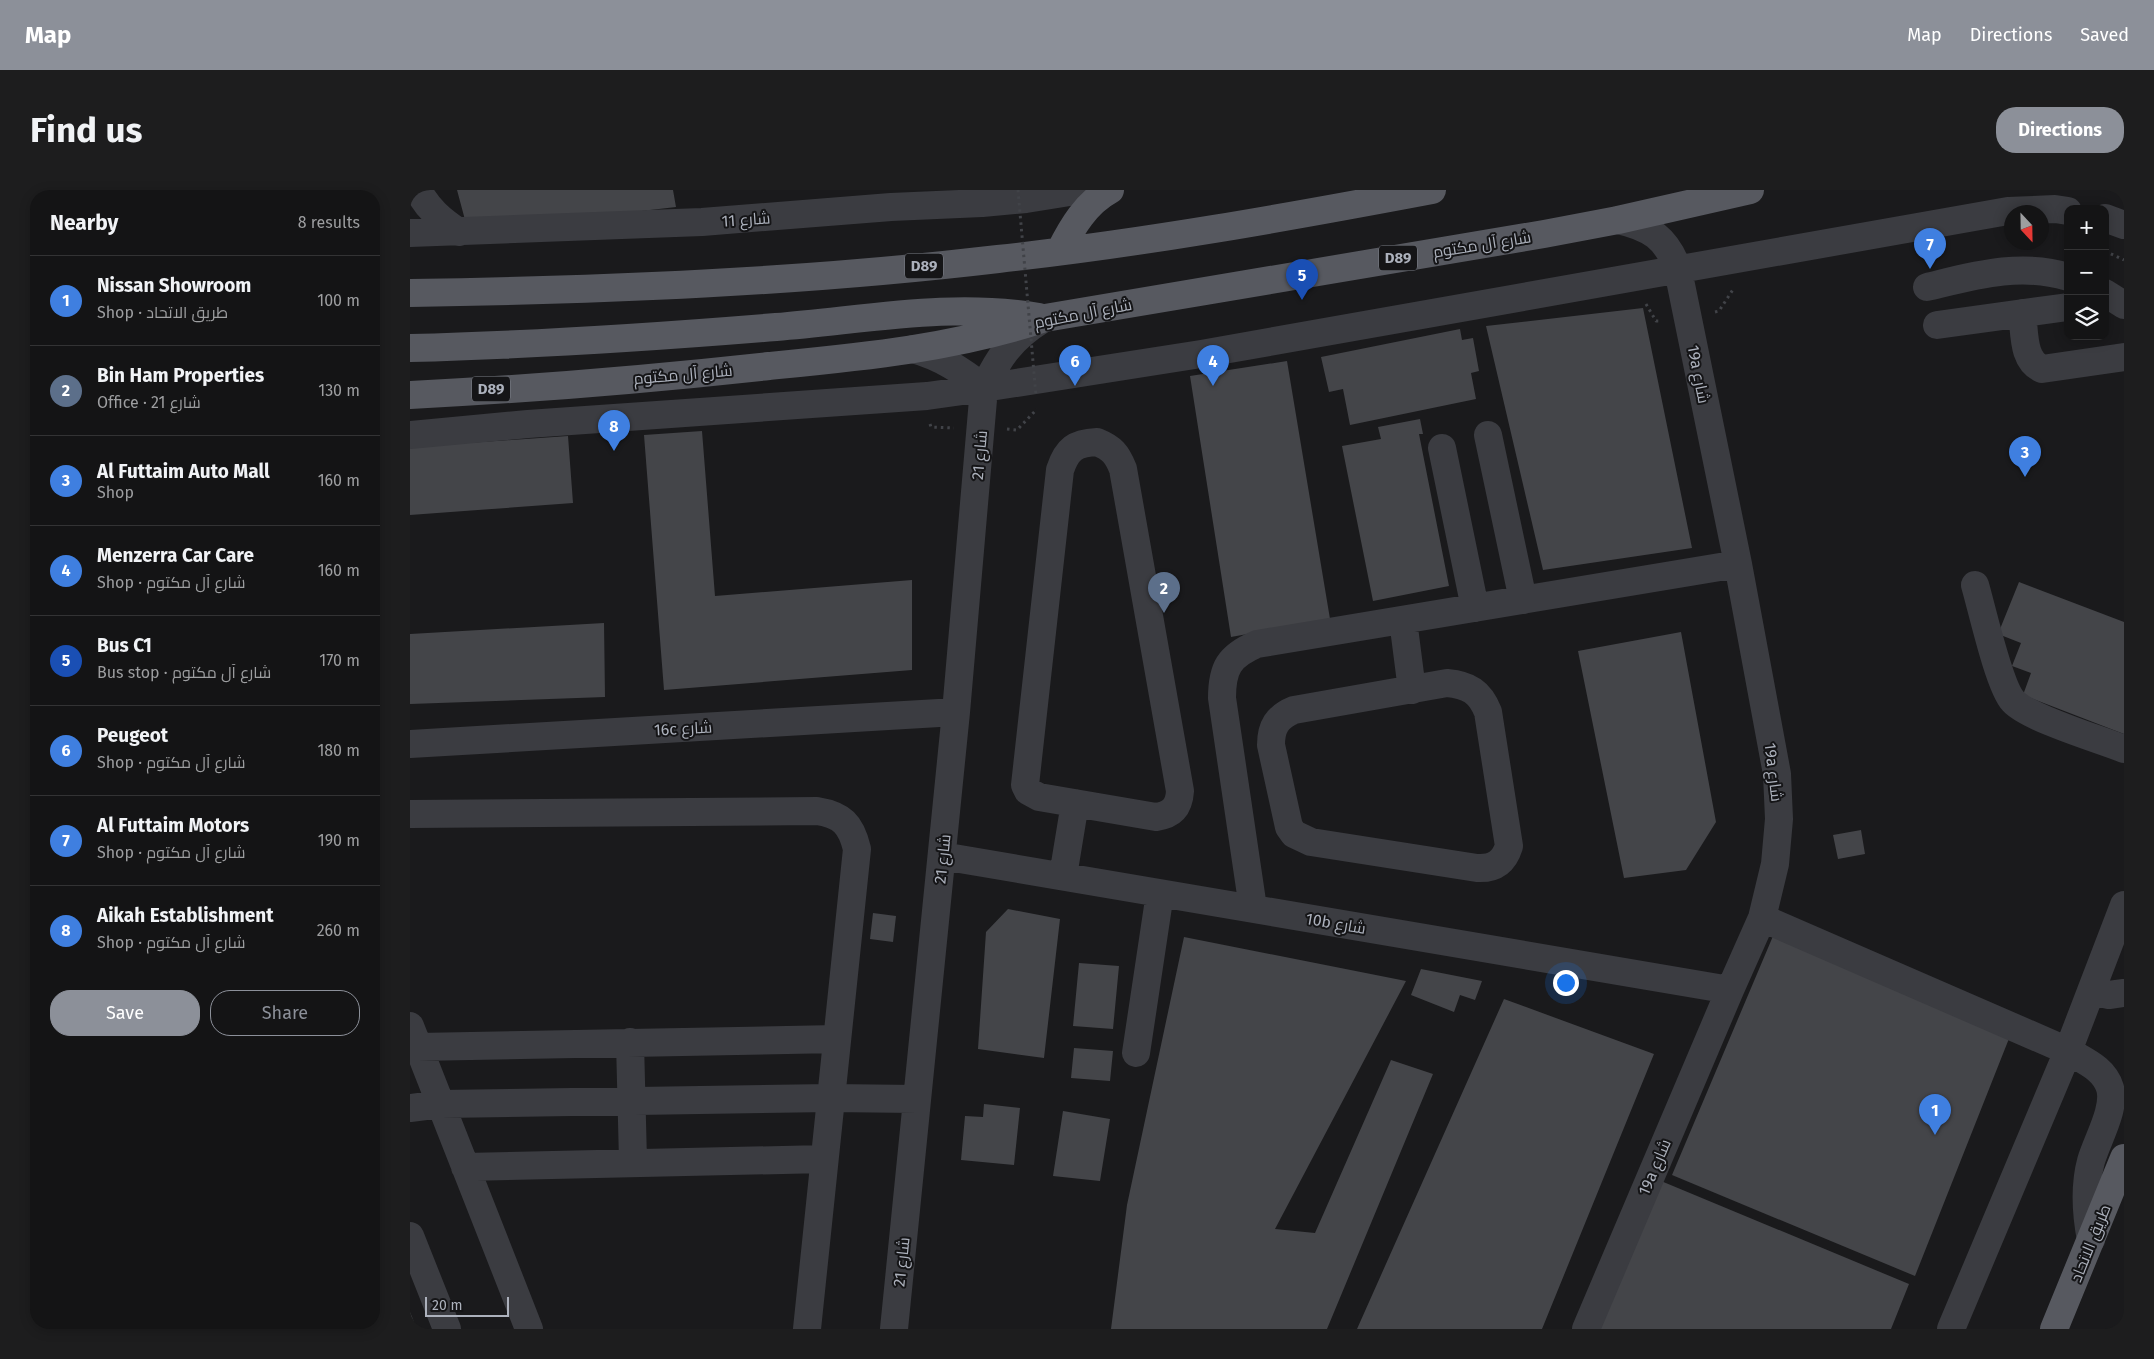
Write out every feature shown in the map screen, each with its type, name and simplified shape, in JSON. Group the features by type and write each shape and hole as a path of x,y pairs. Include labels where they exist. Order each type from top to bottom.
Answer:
{"main road":[{"path":"1060,251 1070,229 1085,210 1110,190"},
{"name":"D89","path":"410,294 502,292 741,281 998,259 1276,220 1432,190"},
{"name":"شارع آل مكتوم","path":"410,395 685,375 913,349 980,337 1045,318 1544,234 1618,220 1750,190"},
{"path":"410,348 631,338 955,311 985,310 1045,318"},
{"name":"طريق الاتحاد","path":"2054,1329 2124,1158"}],"street":[{"path":"418,190 424,201 439,219 459,232"},
{"name":"شارع 11","path":"410,233 702,222 891,207 982,203 1026,199 1082,190"},
{"path":"410,435 528,424 927,396 1202,354 2008,210 2064,210"},
{"path":"2109,219 2124,225"},
{"name":"19a شارع","path":"1586,1329 1762,918 1775,864 1780,819 1777,774 1738,564 1678,270 1673,254 1659,236 1640,224 1618,220"},
{"path":"1927,287 1988,273 2022,269 2064,276"},
{"path":"1937,325 2064,308"},
{"path":"2022,313 2029,359 2035,365 2042,368 2124,357"},
{"name":"شارع 21","path":"894,1329 956,712 984,388 1007,348 1024,331 1045,318"},
{"path":"913,349 932,354 952,364 984,388"},
{"path":"1496,434 1532,598"},
{"path":"1098,442 1109,447 1118,456 1123,468 1180,791 1180,801 1174,810 1166,816 1156,817 1075,803 1033,796 1025,786 1025,779 1060,470 1064,458 1073,448 1085,443 1098,442"},
{"path":"1442,448 1475,608"},
{"path":"1253,908 1222,698 1222,680 1228,664 1241,651 1258,644 1738,564"},
{"path":"1975,585 2004,684 2012,701 2028,712 2124,749"},
{"path":"1403,620 1412,690"},
{"path":"1447,683 1462,684 1474,690 1483,700 1488,712 1509,846 1506,856 1498,864 1488,868 1477,868 1311,842 1294,834 1289,827 1271,746 1271,734 1283,714 1294,710 1412,690 1447,683"},
{"name":"16c شارع","path":"410,744 956,712"},
{"path":"1063,876 1075,803"},
{"path":"410,814 817,811 832,813 844,821 853,834 856,849 807,1329"},
{"name":"10b شارع","path":"942,856 1730,990"},
{"path":"1136,1053 1160,893"},
{"path":"1951,1329 2068,1051 2124,905"},
{"path":"1762,918 2068,1051 2100,1071 2110,1088 2110,1108 2091,1161 2087,1181 2088,1220 2091,1240"},
{"path":"2091,991 2110,995 2124,993"},
{"path":"529,1329 414,1036 630,1042 837,1038"},
{"path":"630,1042 632,1162"},
{"path":"410,1108 441,1104 830,1098 918,1099"},
{"path":"465,1167 824,1159"},
{"path":"410,1236 447,1329"}],"path":[{"path":"1018,190 1036,396"},
{"path":"2109,253 2124,260"}],"building":[{"path":"457,190 673,190 676,207 468,231"},
{"path":"1643,308 1692,548 1543,570 1486,326"},
{"path":"1460,329 1462,340 1473,338 1479,371 1471,373 1476,399 1350,425 1343,389 1329,392 1321,357"},
{"path":"1287,361 1330,619 1231,637 1190,376"},
{"path":"1420,419 1423,434 1419,434 1449,586 1373,601 1342,446 1381,439 1378,427"},
{"path":"702,431 715,596 912,580 912,670 664,690 644,435"},
{"path":"568,436 573,503 410,515 410,447"},
{"path":"2019,582 2124,622 2124,734 2023,695 2031,673 2012,666 2021,643 1998,634"},
{"path":"604,623 605,697 410,704 410,634"},
{"path":"1681,632 1716,822 1686,870 1624,878 1578,651"},
{"path":"1861,830 1865,854 1838,859 1833,835"},
{"path":"1008,909 1060,919 1044,1058 978,1049 986,932"},
{"path":"873,913 896,916 893,942 870,939"},
{"path":"1776,929 2012,1031 1915,1276 1672,1175"},
{"path":"1184,937 1406,981 1275,1229 1315,1233 1391,1060 1433,1074 1327,1329 1111,1329 1127,1205"},
{"path":"1079,963 1119,966 1113,1029 1073,1026"},
{"path":"1421,969 1482,981 1475,1000 1460,995 1454,1012 1411,995"},
{"path":"1504,999 1654,1054 1542,1329 1357,1329"},
{"path":"1074,1048 1113,1051 1110,1081 1071,1078"},
{"path":"984,1104 1020,1108 1014,1165 961,1160 965,1116 983,1117"},
{"path":"1063,1111 1110,1119 1100,1181 1053,1176"},
{"path":"1661,1181 1909,1284 1891,1329 1597,1329"},
{"path":"410,1312 417,1329 410,1329"}],"place":[{"name":"Al Futtaim Motors","path":"1930,269"},
{"name":"Bus C1","path":"1302,300"},
{"name":"Peugeot","path":"1075,386"},
{"name":"Menzerra Car Care","path":"1213,386"},
{"name":"Aikah Establishment","path":"614,451"},
{"name":"Al Futtaim Auto Mall","path":"2025,477"},
{"name":"Bin Ham Properties","path":"1164,613"},
{"name":"Nissan Showroom","path":"1935,1135"}]}
